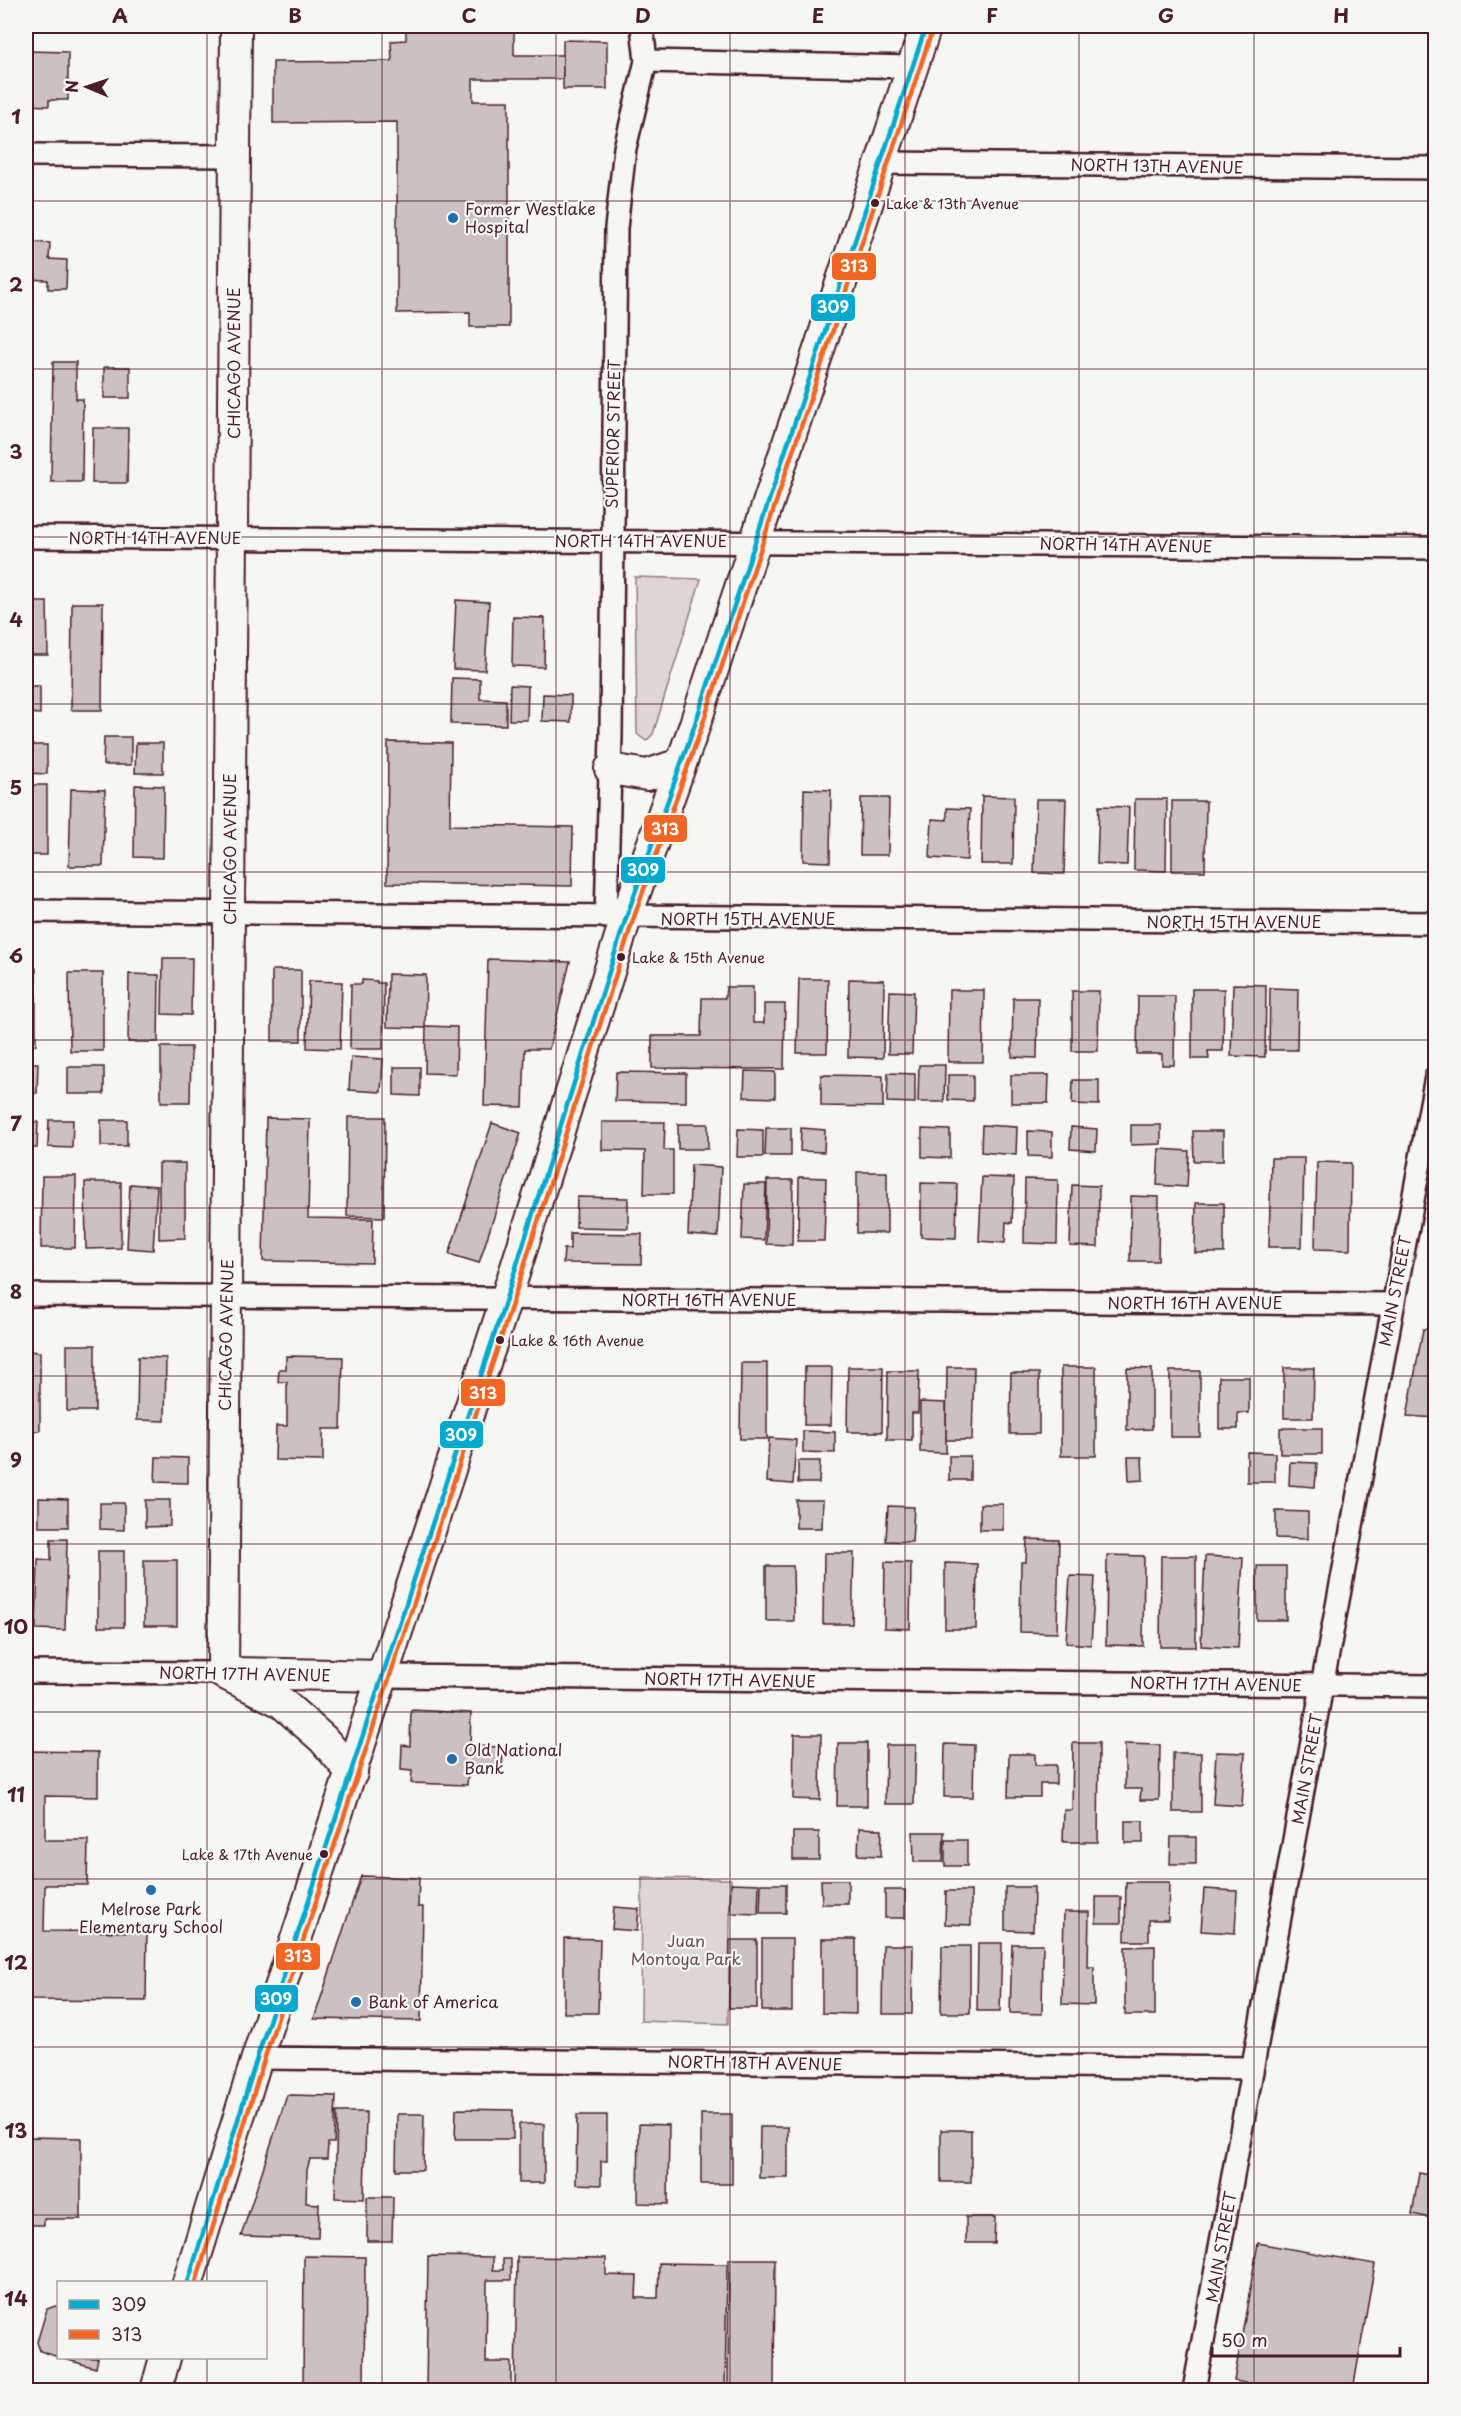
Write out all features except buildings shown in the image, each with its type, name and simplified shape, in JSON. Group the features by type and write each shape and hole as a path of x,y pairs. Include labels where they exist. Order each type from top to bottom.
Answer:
{"main road":[{"name":"CHICAGO AVENUE","path":"223,1673 236,26"},
{"path":"189,2281 257,2058 507,1299 616,918 680,764 926,26"},
{"path":"610,769 647,775 680,764"},
{"path":"223,1673 281,1702 323,1739 352,1773"},
{"name":"NORTH 17TH AVENUE","path":"223,1673 384,1676"},
{"path":"156,2391 165,2359"}],"street":[{"name":"SUPERIOR STREET","path":"616,918 610,769 616,228 625,148 646,61 642,26"},
{"path":"646,61 912,68"},
{"path":"26,155 235,156"},
{"name":"NORTH 13TH AVENUE","path":"879,163 1436,168"},
{"name":"NORTH 14TH AVENUE","path":"26,537 1436,548"},
{"name":"NORTH 15TH AVENUE","path":"26,911 616,918 1436,923"},
{"name":"MAIN STREET","path":"1194,2391 1322,1686 1436,1077"},
{"name":"NORTH 16TH AVENUE","path":"26,1295 1393,1304"},
{"name":"NORTH 17TH AVENUE","path":"26,1672 223,1673"},
{"name":"NORTH 17TH AVENUE","path":"384,1676 1436,1686"},
{"name":"NORTH 18TH AVENUE","path":"257,2058 1252,2068"}],"green space":[{"path":"635,577 701,579 653,734 646,741 637,734"},
{"name":"Juan Montoya Park","path":"642,1878 731,1879 728,2024 641,2021"}],"transit line":[{"name":"309","path":"188,2281 257,2058 506,1299 626,918 693,730 926,26"},
{"name":"313","path":"196,2281 264,2060 513,1301 633,920 700,732 933,28"}],"place":[{"name":"Lake & 13th Avenue","path":"875,203"},
{"name":"Former Westlake Hospital","path":"453,218"},
{"name":"Lake & 15th Avenue","path":"621,957"},
{"name":"Lake & 16th Avenue","path":"500,1340"},
{"name":"Old National Bank","path":"452,1759"},
{"name":"Lake & 17th Avenue","path":"324,1854"},
{"name":"Melrose Park Elementary School","path":"151,1890"},
{"name":"Bank of America","path":"356,2002"}]}
